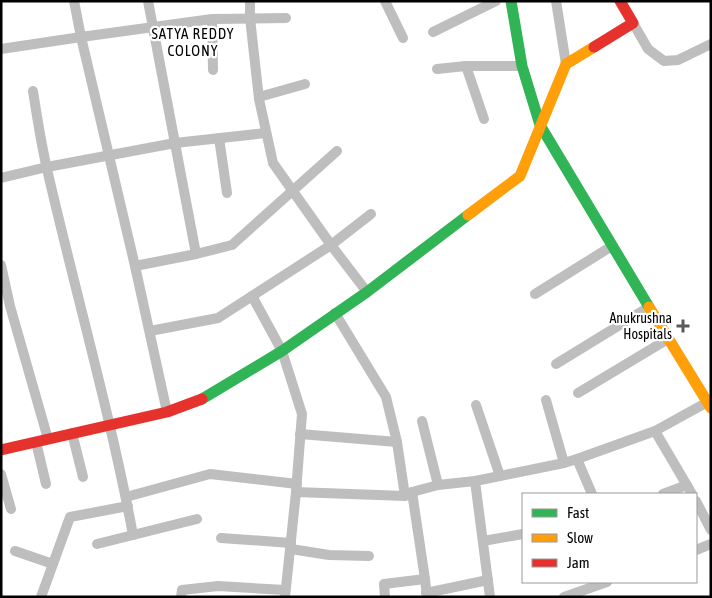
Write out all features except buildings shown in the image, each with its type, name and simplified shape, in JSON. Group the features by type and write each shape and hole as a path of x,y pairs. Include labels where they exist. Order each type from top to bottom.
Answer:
{"street":[{"path":"74,1 167,412"},
{"path":"148,1 196,254"},
{"path":"250,1 250,18 259,97 273,163 367,292"},
{"path":"386,1 403,38"},
{"path":"432,32 496,1"},
{"path":"41,597 70,517 210,474 297,488 408,494 438,485 475,481 564,463 655,431 710,403 668,339 540,125 522,66 511,1"},
{"path":"1,450 167,412 201,400 282,351 367,292 520,176 566,64 556,1"},
{"path":"620,1 648,49 664,61 678,60 711,44"},
{"path":"1,49 212,20 286,18"},
{"path":"212,20 213,70"},
{"path":"566,64 633,23"},
{"path":"438,69 466,66 522,66"},
{"path":"466,66 484,119"},
{"path":"259,97 305,84"},
{"path":"33,91 46,167 110,424 133,535"},
{"path":"1,178 46,167 175,143 266,133"},
{"path":"219,138 227,193"},
{"path":"135,266 232,245 337,151"},
{"path":"150,331 218,318 331,245 371,214"},
{"path":"535,294 612,246"},
{"path":"1,265 6,308 48,439"},
{"path":"181,597 182,590 218,586 285,594 297,488 302,414 282,351 252,296"},
{"path":"556,364 649,307"},
{"path":"335,313 386,396 408,494 427,595 488,580"},
{"path":"578,393 668,339"},
{"path":"546,400 564,463"},
{"path":"476,405 500,476"},
{"path":"422,421 438,485"},
{"path":"655,431 690,490 670,493"},
{"path":"72,433 83,477"},
{"path":"300,434 397,442"},
{"path":"36,442 46,484"},
{"path":"577,459 592,493"},
{"path":"1,474 10,509"},
{"path":"475,481 490,597"},
{"path":"697,503 711,530"},
{"path":"97,544 197,519"},
{"path":"483,541 522,534"},
{"path":"222,538 291,546 330,555 369,556"},
{"path":"697,550 711,544"},
{"path":"15,551 53,564"},
{"path":"385,597 384,584 425,579"},
{"path":"564,597 604,583"}],"traffic: fast":[{"path":"511,1 522,66 540,125 649,307"},
{"path":"202,399 282,351 367,292 468,215"}],"traffic: slow":[{"path":"468,215 520,176 566,64 594,47"},
{"path":"649,307 711,408"}],"traffic: jam":[{"path":"594,47 633,23 620,1"},
{"path":"1,450 167,412 202,399"}],"place":[{"name":"Anukrushna Hospitals","path":"683,326"}],"district":[{"name":"SATYA REDDY COLONY","path":"193,42"}]}
